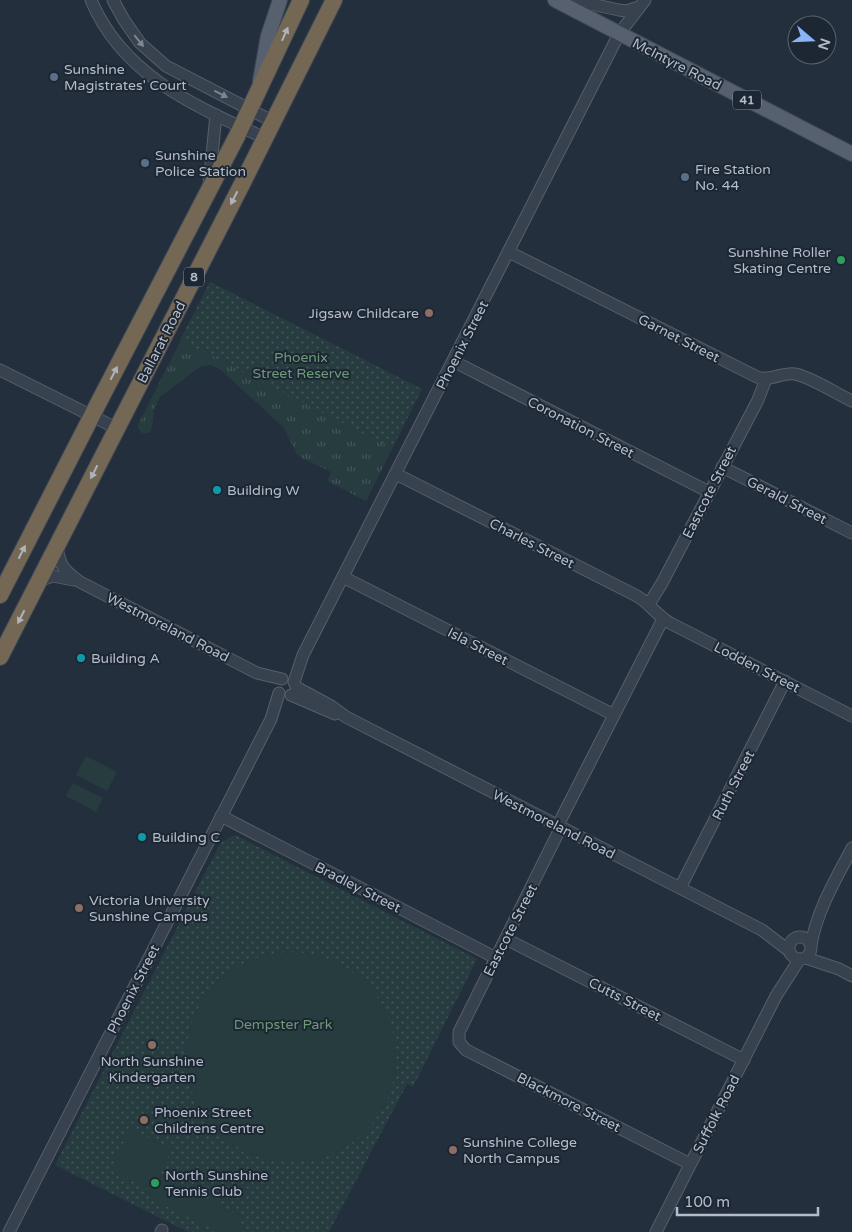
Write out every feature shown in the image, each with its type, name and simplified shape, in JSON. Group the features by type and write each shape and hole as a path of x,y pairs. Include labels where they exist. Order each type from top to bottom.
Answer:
{"highway":[{"name":"Ballarat Road","path":"0,595 4,576 50,498 208,194 258,94 301,0"},
{"name":"Ballarat Road","path":"0,657 274,122 334,0"},
{"path":"50,498 58,510 71,519"}],"main road":[{"path":"258,94 268,36 280,0"},
{"name":"McIntyre Road","path":"555,0 852,154"}],"street":[{"path":"91,0 104,28 128,56 147,74 171,91 265,138"},
{"path":"113,0 140,43 166,66 274,122"},
{"path":"572,0 626,11 642,3"},
{"name":"Phoenix Street","path":"9,1232 619,34 642,3"},
{"path":"208,194 216,115"},
{"name":"Garnet Street","path":"509,252 746,372 766,379"},
{"name":"Coronation Street","path":"453,361 709,492"},
{"path":"2,374 116,428"},
{"path":"766,379 787,374 798,375 852,402"},
{"name":"Eastcote Street","path":"649,604 662,583 758,400 766,379"},
{"name":"Gerald Street","path":"722,467 852,533"},
{"name":"Charles Street","path":"396,474 635,595 649,604 663,619"},
{"name":"Westmoreland Road","path":"57,547 62,567 80,582 287,687 331,706 346,717 762,930 801,953 852,976"},
{"name":"Westmoreland Road","path":"39,581 53,576 80,582"},
{"name":"Isla Street","path":"343,577 614,715"},
{"name":"Eastcote Street","path":"458,1032 506,939 559,826 663,619"},
{"name":"Lodden Street","path":"663,619 852,716"},
{"name":"Ruth Street","path":"680,888 785,682"},
{"name":"Bradley Street","path":"221,816 496,958"},
{"name":"Suffolk Road","path":"656,1232 776,996 814,928 823,904 852,849"},
{"name":"Suffolk Road","path":"801,953 790,943 823,904"},
{"name":"Westmoreland Road","path":"762,930 797,937"},
{"path":"797,937 806,939 801,953"},
{"name":"Cutts Street","path":"506,939 744,1060"},
{"name":"Blackmore Street","path":"458,1032 459,1042 466,1050 690,1164"}],"green space":[{"name":"Phoenix Street Reserve","path":"210,282 422,389 366,501 327,481 331,472 298,456 283,427 221,370 211,365 201,366 160,397 154,409 150,432 142,433 137,427"},
{"name":"Phoenix Street Reserve","path":"210,282 422,389 392,448 180,340"},
{"path":"86,756 117,772 107,791 76,775"},
{"path":"73,783 103,798 96,812 66,796"},
{"name":"Dempster Park","path":"235,835 477,959 413,1087 407,1084 329,1232 188,1232 55,1165 221,842"},
{"path":"281,952 301,952 322,956 341,964 366,982 379,998 392,1026 396,1057 392,1088 379,1116 366,1132 350,1145 322,1158 301,1162 281,1162 260,1158 241,1150 224,1139 209,1124 198,1107 190,1088 186,1067 186,1047 190,1026 198,1007 209,990 224,975 241,964 260,956"},
{"name":"North Sunshine Tennis Club","path":"130,1129 172,1149 159,1176 244,1217 237,1232 218,1232 148,1197 151,1190 110,1170"}],"place":[{"name":"Sunshine Magistrates' Court","path":"54,77"},
{"name":"Sunshine Police Station","path":"145,163"},
{"name":"Fire Station No. 44","path":"685,177"},
{"name":"Sunshine Roller Skating Centre","path":"841,260"},
{"name":"Jigsaw Childcare","path":"429,313"},
{"name":"Building W","path":"217,490"},
{"name":"Building A","path":"81,658"},
{"name":"Building C","path":"142,837"},
{"name":"Victoria University Sunshine Campus","path":"79,908"},
{"name":"North Sunshine Kindergarten","path":"152,1045"},
{"name":"Phoenix Street Childrens Centre","path":"144,1120"},
{"name":"Sunshine College North Campus","path":"453,1150"},
{"name":"North Sunshine Tennis Club","path":"155,1183"}]}
